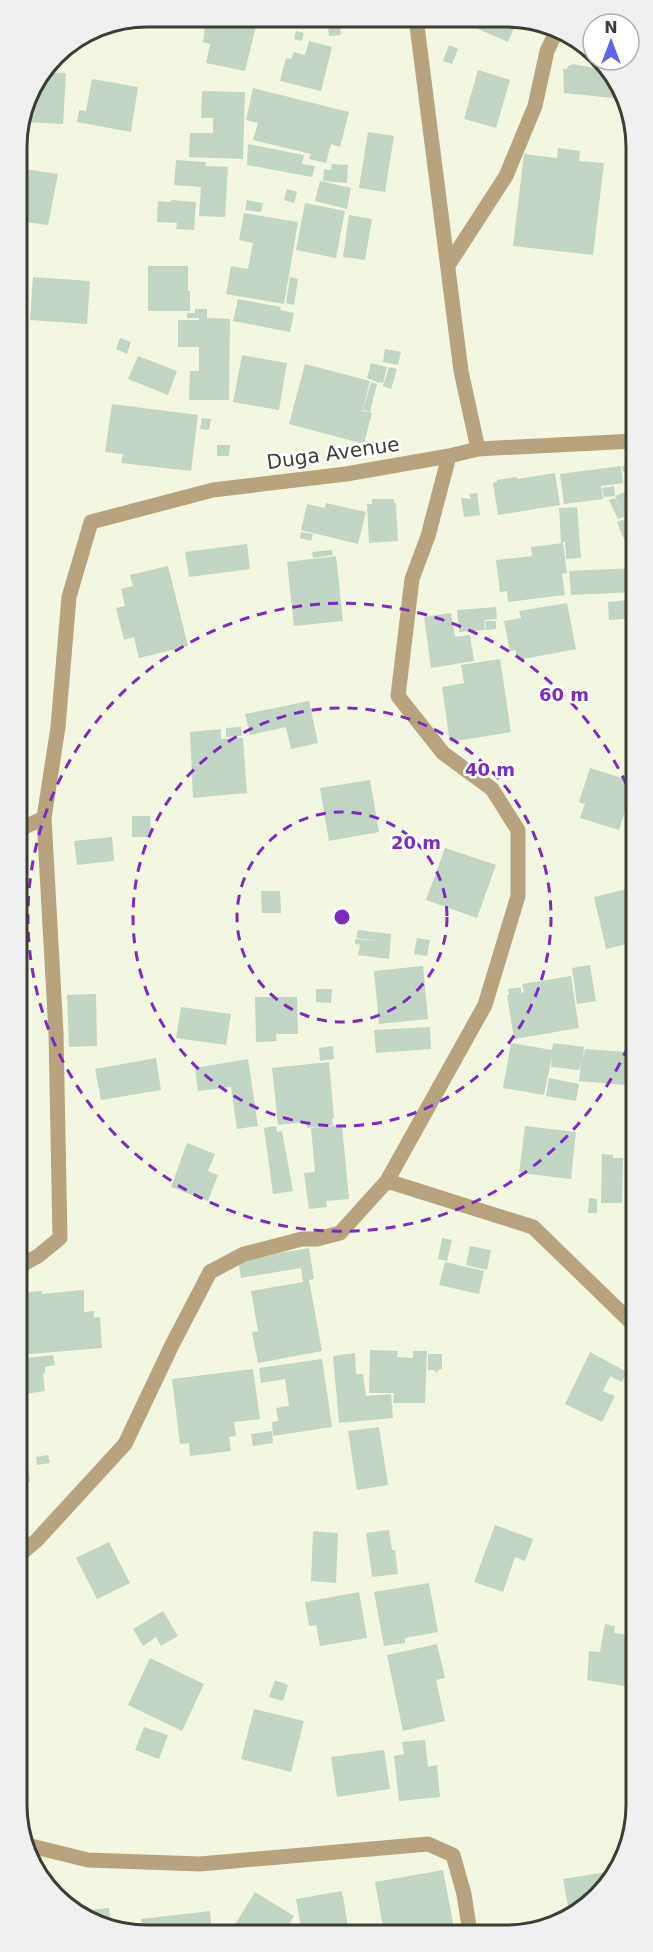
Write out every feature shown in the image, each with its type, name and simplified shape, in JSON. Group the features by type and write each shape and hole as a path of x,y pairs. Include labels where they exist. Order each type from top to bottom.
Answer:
{"street":[{"path":"417,27 461,371 478,449"},
{"path":"449,264 506,176 535,106 547,51 554,37"},
{"name":"Duga Avenue","path":"44,818 58,727 69,597 91,522 213,490 346,474 478,449 626,441"},
{"path":"27,1548 125,1444 210,1272 244,1254 302,1239 317,1239 340,1233 387,1181 485,1005 518,896 518,830 492,789 444,753 398,696 412,579 428,536 449,456"},
{"path":"27,826 44,818 56,1033 60,1238 27,1262"},
{"path":"387,1181 533,1227 626,1317"},
{"path":"34,1847 88,1860 200,1864 428,1844 453,1854 464,1894 469,1925"}],"building":[{"path":"205,27 256,27 245,71 206,63 210,44 203,42"},
{"path":"328,27 340,27 341,35 329,36"},
{"path":"474,27 514,28 508,42"},
{"path":"296,31 304,33 302,41 294,39"},
{"path":"309,41 332,47 321,91 280,81 286,58 291,59 294,52 305,55"},
{"path":"449,45 458,49 452,64 443,61"},
{"path":"573,64 581,65 581,72 599,72 616,98 564,93 563,69"},
{"path":"478,70 510,80 496,128 464,119"},
{"path":"53,72 66,73 63,124 30,122 39,94"},
{"path":"92,79 138,87 131,132 77,122 79,110 86,111"},
{"path":"253,88 349,112 340,147 331,144 326,163 309,159 311,154 253,140 258,123 246,120"},
{"path":"202,91 245,92 243,159 189,157 190,133 213,133 213,118 201,118"},
{"path":"368,132 394,136 385,192 359,188"},
{"path":"248,144 304,155 302,164 315,166 312,177 247,165"},
{"path":"558,148 580,151 579,161 604,163 593,255 513,246 524,154 557,158"},
{"path":"176,160 206,162 205,166 228,167 225,217 199,216 201,187 174,185"},
{"path":"332,164 348,165 347,183 323,181 324,169 331,170"},
{"path":"27,169 58,174 48,225 27,222"},
{"path":"320,181 351,188 347,209 315,201"},
{"path":"287,189 297,192 294,203 284,200"},
{"path":"171,200 196,202 194,230 176,229 177,223 157,222 158,201 171,202"},
{"path":"247,200 263,203 261,212 245,210"},
{"path":"305,203 345,211 336,258 296,250"},
{"path":"244,213 298,222 284,304 226,294 231,266 248,269 253,243 239,240"},
{"path":"349,215 372,219 365,260 343,257"},
{"path":"148,266 188,266 190,311 148,311"},
{"path":"33,277 90,281 87,324 30,320"},
{"path":"290,277 298,279 294,305 286,303"},
{"path":"238,299 281,307 280,310 294,313 290,332 233,321"},
{"path":"195,309 207,309 207,318 230,319 229,400 189,400 190,371 199,371 199,347 178,347 178,320 199,320 199,318 187,318 187,313 195,313"},
{"path":"120,338 131,342 127,354 116,349"},
{"path":"385,349 401,352 398,365 383,362"},
{"path":"242,355 287,363 279,410 233,402"},
{"path":"138,356 177,371 168,395 128,379"},
{"path":"371,363 387,367 383,383 380,383 381,380 379,383 367,378"},
{"path":"305,364 370,381 362,413 363,411 372,413 364,444 289,424"},
{"path":"389,367 397,369 391,389 383,386"},
{"path":"371,382 377,384 370,412 363,410"},
{"path":"112,404 198,415 191,471 121,463 123,454 105,452"},
{"path":"202,418 211,419 209,430 200,429"},
{"path":"217,445 230,445 229,456 217,456"},
{"path":"621,466 623,483 601,486 603,499 564,504 560,474"},
{"path":"555,473 560,505 498,515 493,483 497,480"},
{"path":"614,486 615,496 604,497 602,488"},
{"path":"626,491 626,544 617,522 625,519 624,517 618,519 609,500 615,498 621,511 615,496"},
{"path":"477,493 480,515 464,517 461,498 471,499 469,494"},
{"path":"372,499 394,499 398,541 369,543 367,504 372,504"},
{"path":"326,503 366,512 358,544 301,530 307,504 325,508"},
{"path":"577,507 581,558 566,559 565,542 561,543 559,508"},
{"path":"301,532 313,534 311,541 300,538"},
{"path":"563,543 567,573 562,574 565,595 508,602 507,591 500,592 496,560 532,556 531,547"},
{"path":"247,544 250,569 189,577 185,552"},
{"path":"332,550 333,555 313,558 312,552"},
{"path":"336,556 343,621 294,626 287,562"},
{"path":"168,566 188,646 139,658 134,637 124,640 116,608 125,606 121,589 133,586 130,575"},
{"path":"626,568 626,592 571,595 569,571"},
{"path":"626,600 626,619 609,620 608,602"},
{"path":"567,603 576,649 518,660 515,650 510,651 504,621 521,618 519,611"},
{"path":"496,607 497,619 484,620 485,630 459,632 457,610"},
{"path":"451,613 455,637 470,635 474,661 431,668 424,617"},
{"path":"485,621 496,621 496,629 486,630"},
{"path":"500,659 511,732 450,742 442,687 464,683 461,665"},
{"path":"309,701 318,743 291,749 286,727 250,735 245,714"},
{"path":"241,727 242,736 226,737 226,728"},
{"path":"221,729 221,739 243,738 247,793 193,798 190,732"},
{"path":"590,768 626,779 626,809 619,830 580,818 585,804 579,802"},
{"path":"370,780 379,832 329,841 320,788"},
{"path":"132,816 150,816 151,837 132,837"},
{"path":"112,837 114,861 77,865 74,841"},
{"path":"445,848 496,865 477,918 426,900"},
{"path":"626,889 626,944 606,949 594,897"},
{"path":"261,891 280,891 281,913 262,913"},
{"path":"358,930 391,934 389,959 358,955 360,945 363,945 355,944 355,939 378,941 356,938"},
{"path":"417,938 430,940 427,956 414,954"},
{"path":"590,965 596,1001 577,1004 572,968"},
{"path":"423,966 428,1019 379,1024 374,971"},
{"path":"571,976 579,1028 514,1039 508,989 521,987 521,993 524,992 522,984"},
{"path":"316,989 332,989 331,1003 316,1002"},
{"path":"96,994 97,1046 69,1047 67,995"},
{"path":"255,997 297,997 298,1034 276,1034 277,1041 256,1042"},
{"path":"181,1007 231,1014 226,1045 176,1038"},
{"path":"430,1027 431,1049 376,1053 374,1030"},
{"path":"511,1043 552,1050 553,1043 584,1047 583,1060 585,1049 626,1052 625,1085 579,1081 581,1062 579,1070 551,1067 552,1056 544,1095 503,1088"},
{"path":"333,1046 334,1059 320,1061 319,1048"},
{"path":"156,1058 161,1090 101,1100 95,1069"},
{"path":"248,1059 258,1126 237,1129 231,1087 198,1091 195,1068"},
{"path":"329,1062 333,1125 307,1128 306,1122 278,1125 272,1068"},
{"path":"549,1078 579,1084 576,1101 546,1096"},
{"path":"342,1125 349,1199 326,1201 327,1207 309,1209 304,1173 315,1172 311,1128"},
{"path":"276,1126 277,1132 282,1131 293,1191 273,1194 264,1128"},
{"path":"525,1126 576,1132 571,1179 519,1173"},
{"path":"187,1143 215,1154 208,1171 218,1175 208,1201 171,1187"},
{"path":"602,1154 613,1155 613,1158 623,1158 622,1203 601,1203"},
{"path":"589,1198 597,1199 597,1213 588,1213"},
{"path":"442,1238 452,1240 447,1261 438,1259"},
{"path":"470,1246 491,1250 487,1270 466,1265"},
{"path":"309,1248 314,1279 309,1280 322,1351 258,1363 252,1332 258,1331 251,1291 303,1282 301,1268 241,1278 238,1260"},
{"path":"445,1262 484,1271 479,1294 439,1285"},
{"path":"84,1290 84,1312 94,1311 94,1318 100,1317 102,1348 27,1354 27,1292 42,1291 42,1294"},
{"path":"370,1350 398,1351 397,1357 413,1358 413,1351 427,1351 425,1403 393,1403 394,1393 369,1393"},
{"path":"590,1352 626,1371 622,1382 610,1376 603,1391 615,1396 602,1422 565,1404"},
{"path":"355,1353 356,1374 363,1374 366,1396 391,1394 393,1418 339,1423 333,1356"},
{"path":"428,1354 442,1354 442,1369 438,1372 428,1370"},
{"path":"53,1355 55,1365 45,1367 43,1374 45,1391 27,1394 27,1358"},
{"path":"322,1359 332,1427 273,1436 272,1422 278,1421 276,1408 289,1406 285,1379 261,1383 259,1368"},
{"path":"253,1369 260,1419 234,1422 236,1436 229,1437 231,1451 190,1456 189,1443 180,1444 172,1379"},
{"path":"379,1427 388,1485 357,1490 348,1431"},
{"path":"272,1431 273,1443 253,1446 251,1434"},
{"path":"48,1455 50,1463 37,1465 36,1457"},
{"path":"27,1460 30,1482 27,1482"},
{"path":"495,1525 533,1539 525,1561 515,1557 503,1592 474,1582"},
{"path":"389,1530 392,1550 395,1550 398,1574 372,1577 366,1533"},
{"path":"313,1531 338,1533 336,1583 311,1581"},
{"path":"109,1542 130,1583 97,1599 76,1558"},
{"path":"429,1583 438,1632 405,1638 405,1643 384,1646 374,1592"},
{"path":"359,1592 367,1638 320,1646 316,1625 309,1626 305,1602"},
{"path":"163,1611 178,1636 161,1646 156,1637 143,1646 133,1629"},
{"path":"605,1624 615,1626 614,1633 626,1635 626,1686 587,1680 589,1651 600,1652"},
{"path":"437,1644 445,1678 436,1680 445,1721 403,1731 387,1655"},
{"path":"150,1658 204,1684 182,1731 128,1705"},
{"path":"275,1680 288,1685 283,1701 269,1697"},
{"path":"254,1709 304,1721 291,1772 241,1759"},
{"path":"144,1727 168,1735 159,1759 135,1750"},
{"path":"425,1740 428,1767 437,1765 440,1797 399,1801 394,1756 404,1754 402,1742"},
{"path":"384,1750 390,1789 337,1797 331,1757"},
{"path":"443,1870 453,1925 383,1925 375,1882"},
{"path":"605,1872 585,1895 568,1907 563,1879"},
{"path":"342,1891 348,1925 301,1925 296,1899"},
{"path":"255,1892 294,1916 289,1925 235,1925"},
{"path":"109,1908 110,1920 94,1913 89,1910"},
{"path":"210,1911 211,1925 142,1925 141,1919"}]}
